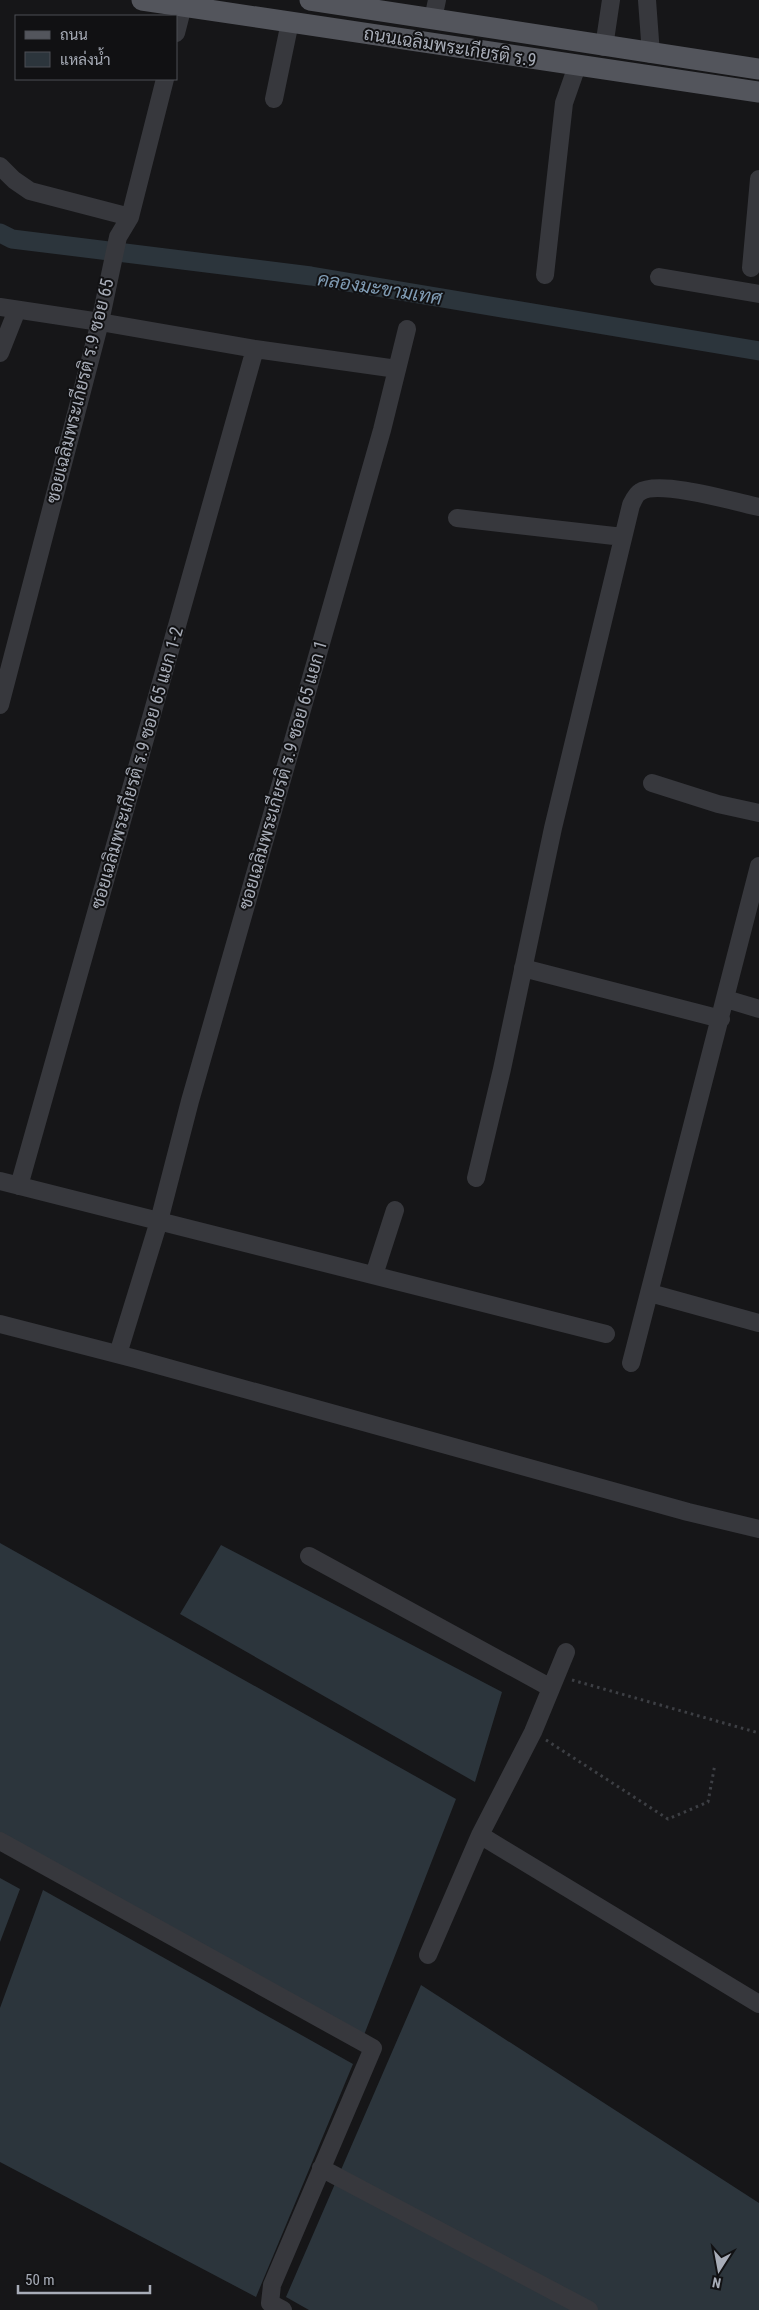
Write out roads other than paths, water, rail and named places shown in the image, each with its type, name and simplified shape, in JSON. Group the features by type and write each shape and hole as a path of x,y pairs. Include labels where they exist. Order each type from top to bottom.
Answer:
{"main road":[{"name":"ถนนเฉลิมพระเกียรติ ร.9","path":"142,0 759,92"},
{"name":"ถนนเฉลิมพระเกียรติ ร.9","path":"310,0 435,10 604,47 759,69"}],"street":[{"path":"604,47 611,0"},
{"path":"648,0 651,54"},
{"path":"178,25 183,6"},
{"path":"274,99 290,22"},
{"path":"545,275 564,103 577,66"},
{"name":"ซอยเฉลิมพระเกียรติ ร.9 ซอย 65","path":"0,705 100,322 118,237 130,217 165,80"},
{"path":"0,166 14,180 30,191 130,217"},
{"path":"751,268 759,180"},
{"path":"659,277 759,294"},
{"path":"0,353 8,308 255,349 397,369"},
{"name":"ซอยเฉลิมพระเกียรติ ร.9 ซอย 65 แยก 1","path":"118,1354 159,1221 190,1101 382,430 407,329"},
{"name":"ซอยเฉลิมพระเกียรติ ร.9 ซอย 65 แยก 1-2","path":"19,1186 255,349"},
{"path":"476,1178 555,818 631,505 640,492 653,487 681,489 759,507"},
{"path":"457,518 623,538"},
{"path":"652,783 718,804 759,813"},
{"path":"631,1363 759,866"},
{"path":"523,968 721,1019"},
{"path":"726,999 759,1009"},
{"path":"0,1181 606,1334"},
{"path":"374,1275 395,1210"},
{"path":"650,1293 759,1323"},
{"path":"0,1324 118,1354 393,1431 759,1529"},
{"path":"309,1556 554,1682"},
{"path":"428,1955 480,1835 533,1732 566,1652"},
{"path":"480,1835 759,2004"},
{"path":"0,1841 373,2048 272,2285 270,2303 283,2310"},
{"path":"322,2168 589,2310"}],"water":[{"path":"0,1543 456,1799 364,2035 0,1834"},
{"path":"221,1545 502,1692 475,1782 180,1614"},
{"path":"0,1878 20,1889 0,1942"},
{"path":"43,1890 353,2064 256,2297 0,2162 0,2008"},
{"path":"421,1985 759,2203 759,2310 309,2310 286,2297"}],"waterway":[{"name":"คลองมะขามเทศ","path":"0,233 12,239 311,276 759,351"}]}
